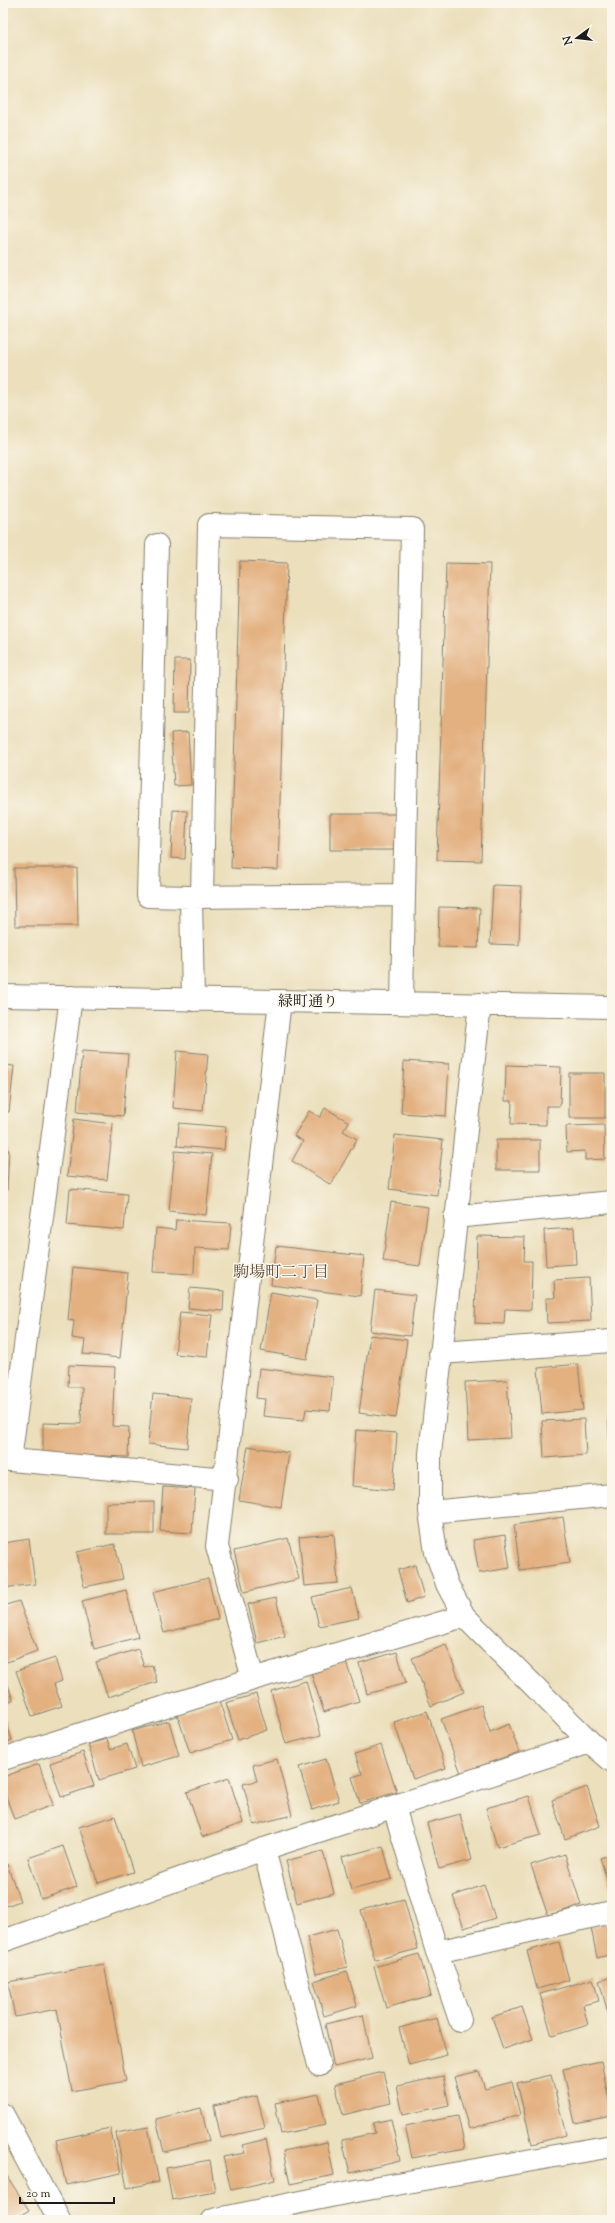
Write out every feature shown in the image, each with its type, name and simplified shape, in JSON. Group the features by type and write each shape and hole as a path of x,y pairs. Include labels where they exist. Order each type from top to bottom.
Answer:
{"street":[{"path":"193,1000 209,525 412,529 402,1002"},
{"path":"157,545 148,896 404,895"},
{"name":"緑町通り","path":"3,996 402,1002 612,1007"},
{"path":"71,998 10,1460 226,1479"},
{"path":"253,1679 217,1546 226,1479 280,1001"},
{"path":"480,1004 455,1217 430,1454 430,1512 439,1558 447,1584 464,1616 590,1742 612,1761"},
{"path":"455,1217 612,1202"},
{"path":"440,1353 612,1342"},
{"path":"430,1512 612,1495"},
{"path":"3,1759 253,1679 464,1616"},
{"path":"3,1941 264,1849 590,1742"},
{"path":"394,1807 437,1952 460,2020"},
{"path":"264,1849 319,2065"},
{"path":"437,1952 612,1912"},
{"path":"3,2115 59,2220"},
{"path":"213,2220 345,2193 612,2146"}],"building":[{"path":"240,561 287,563 278,870 231,868"},
{"path":"446,563 490,564 481,861 437,860"},
{"path":"175,660 190,660 189,713 174,713"},
{"path":"188,732 191,785 174,786 171,733"},
{"path":"173,810 187,811 185,859 171,858"},
{"path":"330,814 395,814 395,850 330,850"},
{"path":"14,868 77,868 78,926 15,926"},
{"path":"493,885 521,886 519,945 490,944"},
{"path":"439,907 480,908 478,948 438,947"},
{"path":"82,1051 128,1054 123,1116 77,1112"},
{"path":"177,1051 208,1054 203,1111 173,1108"},
{"path":"404,1061 449,1064 446,1116 401,1113"},
{"path":"3,1065 14,1066 9,1112 3,1112"},
{"path":"506,1065 561,1067 560,1106 546,1106 546,1125 511,1124 512,1101 505,1101"},
{"path":"569,1073 605,1073 605,1118 569,1118"},
{"path":"325,1108 349,1122 343,1131 357,1139 331,1185 292,1161 303,1141 294,1136 309,1111 320,1117"},
{"path":"74,1119 113,1124 107,1180 67,1176"},
{"path":"179,1123 226,1127 224,1150 177,1146"},
{"path":"604,1125 605,1159 585,1160 585,1151 567,1152 566,1126"},
{"path":"395,1135 443,1140 437,1195 389,1189"},
{"path":"496,1140 540,1140 540,1170 496,1170"},
{"path":"3,1149 9,1150 7,1190 3,1189"},
{"path":"175,1151 212,1154 206,1215 169,1211"},
{"path":"70,1189 127,1194 124,1230 67,1225"},
{"path":"391,1202 428,1207 420,1266 383,1261"},
{"path":"176,1220 231,1223 229,1250 195,1248 194,1274 153,1272 156,1228 175,1230"},
{"path":"574,1228 576,1264 546,1266 544,1230"},
{"path":"477,1236 525,1237 524,1261 532,1261 531,1310 505,1309 504,1324 475,1323"},
{"path":"276,1246 364,1256 360,1296 271,1285"},
{"path":"73,1267 128,1273 120,1358 83,1354 85,1340 72,1338 74,1321 68,1320"},
{"path":"589,1278 591,1321 547,1323 546,1298 555,1298 554,1280"},
{"path":"190,1288 224,1291 223,1311 188,1308"},
{"path":"375,1290 415,1295 410,1336 370,1331"},
{"path":"271,1292 317,1300 307,1359 261,1351"},
{"path":"180,1312 212,1315 207,1357 175,1354"},
{"path":"370,1335 407,1340 396,1418 359,1413"},
{"path":"578,1364 583,1410 542,1414 538,1368"},
{"path":"612,1364 612,1405 611,1405 608,1365"},
{"path":"69,1365 115,1367 112,1426 129,1427 128,1457 43,1454 43,1423 81,1424 82,1387 68,1387"},
{"path":"259,1368 333,1377 330,1411 306,1409 304,1420 263,1416 265,1399 256,1398"},
{"path":"507,1380 511,1438 468,1440 465,1382"},
{"path":"153,1394 191,1398 187,1448 148,1444"},
{"path":"608,1416 612,1416 612,1453 610,1453"},
{"path":"584,1419 586,1455 544,1458 542,1421"},
{"path":"356,1430 397,1433 393,1490 352,1486"},
{"path":"248,1446 289,1453 281,1507 239,1500"},
{"path":"163,1487 195,1489 192,1533 160,1531"},
{"path":"154,1502 154,1534 106,1534 106,1503"},
{"path":"563,1517 570,1563 520,1570 514,1525"},
{"path":"334,1534 338,1583 304,1586 299,1537"},
{"path":"505,1535 510,1568 479,1573 473,1540"},
{"path":"288,1538 299,1579 244,1592 234,1551"},
{"path":"29,1539 35,1584 3,1588 3,1543"},
{"path":"115,1544 123,1579 84,1587 77,1552"},
{"path":"415,1565 424,1597 407,1603 398,1570"},
{"path":"208,1578 218,1619 164,1633 153,1592"},
{"path":"352,1588 359,1618 319,1626 312,1597"},
{"path":"126,1590 138,1637 94,1649 82,1601"},
{"path":"276,1598 285,1636 257,1643 248,1604"},
{"path":"19,1601 37,1651 7,1662 3,1650 3,1606"},
{"path":"446,1645 464,1692 431,1706 412,1658"},
{"path":"138,1649 144,1667 152,1665 157,1682 108,1697 96,1662"},
{"path":"397,1652 406,1683 367,1694 359,1663"},
{"path":"55,1658 62,1681 54,1684 62,1706 32,1716 16,1671"},
{"path":"346,1662 359,1701 324,1712 311,1673"},
{"path":"5,1676 13,1700 3,1704 3,1677"},
{"path":"306,1681 321,1735 286,1744 271,1691"},
{"path":"256,1694 267,1730 238,1740 226,1703"},
{"path":"219,1700 232,1740 190,1753 177,1714"},
{"path":"481,1705 490,1732 509,1724 519,1752 461,1773 441,1719"},
{"path":"427,1711 446,1768 413,1779 394,1722"},
{"path":"3,1713 12,1740 3,1743"},
{"path":"169,1721 179,1756 141,1767 132,1731"},
{"path":"107,1739 110,1749 127,1744 135,1769 99,1780 88,1744"},
{"path":"381,1745 397,1792 360,1803 352,1777 362,1774 355,1754"},
{"path":"83,1752 94,1786 61,1797 50,1763"},
{"path":"277,1759 292,1815 254,1825 243,1784 257,1781 253,1765"},
{"path":"326,1759 339,1801 312,1810 299,1767"},
{"path":"39,1764 53,1805 14,1819 3,1788 3,1777"},
{"path":"229,1778 243,1823 202,1837 187,1792"},
{"path":"587,1787 600,1826 565,1839 552,1800"},
{"path":"529,1796 541,1835 497,1847 486,1808"},
{"path":"460,1814 472,1860 439,1869 427,1823"},
{"path":"115,1816 133,1872 98,1883 79,1827"},
{"path":"63,1846 77,1887 41,1899 28,1858"},
{"path":"383,1846 392,1879 351,1890 342,1857"},
{"path":"323,1851 334,1893 297,1903 286,1861"},
{"path":"565,1854 581,1905 548,1916 531,1865"},
{"path":"612,1855 612,1894 600,1858"},
{"path":"7,1864 20,1901 3,1907 3,1866"},
{"path":"484,1885 495,1918 464,1928 453,1896"},
{"path":"404,1899 418,1949 375,1960 361,1910"},
{"path":"612,1922 612,1954 597,1958 591,1927"},
{"path":"337,1929 347,1967 316,1974 307,1937"},
{"path":"559,1942 569,1980 537,1989 527,1951"},
{"path":"419,1954 431,1995 386,2008 374,1967"},
{"path":"104,1964 126,2081 72,2091 57,2009 15,2017 8,1982"},
{"path":"347,1971 357,2006 324,2016 314,1981"},
{"path":"612,1977 612,2019 610,2020 599,1981"},
{"path":"593,1979 599,2001 583,2005 588,2025 552,2036 540,1994"},
{"path":"522,2007 533,2039 503,2049 492,2017"},
{"path":"363,2015 372,2058 334,2067 325,2024"},
{"path":"437,2018 447,2055 409,2065 399,2028"},
{"path":"601,2061 612,2116 575,2123 563,2069"},
{"path":"612,2065 612,2085 611,2085 607,2066"},
{"path":"479,2071 485,2089 512,2082 520,2115 469,2129 454,2077"},
{"path":"383,2072 391,2103 343,2115 335,2084"},
{"path":"551,2075 566,2135 532,2144 517,2083"},
{"path":"443,2076 449,2105 403,2115 397,2086"},
{"path":"319,2094 326,2125 281,2134 275,2103"},
{"path":"257,2096 265,2128 221,2138 214,2106"},
{"path":"201,2108 209,2141 164,2152 156,2119"},
{"path":"458,2116 465,2148 412,2158 405,2126"},
{"path":"391,2119 400,2161 350,2173 342,2140 375,2133 373,2123"},
{"path":"148,2127 159,2182 127,2188 116,2133"},
{"path":"110,2128 121,2173 66,2185 56,2140"},
{"path":"266,2139 275,2180 231,2190 223,2157 245,2153 242,2145"},
{"path":"327,2142 334,2175 290,2184 283,2151"},
{"path":"210,2160 215,2192 172,2200 166,2168"},
{"path":"5,2173 29,2210 13,2220 3,2220 3,2174"}],"district":[{"name":"駒場町二丁目","path":"281,1271"}]}
